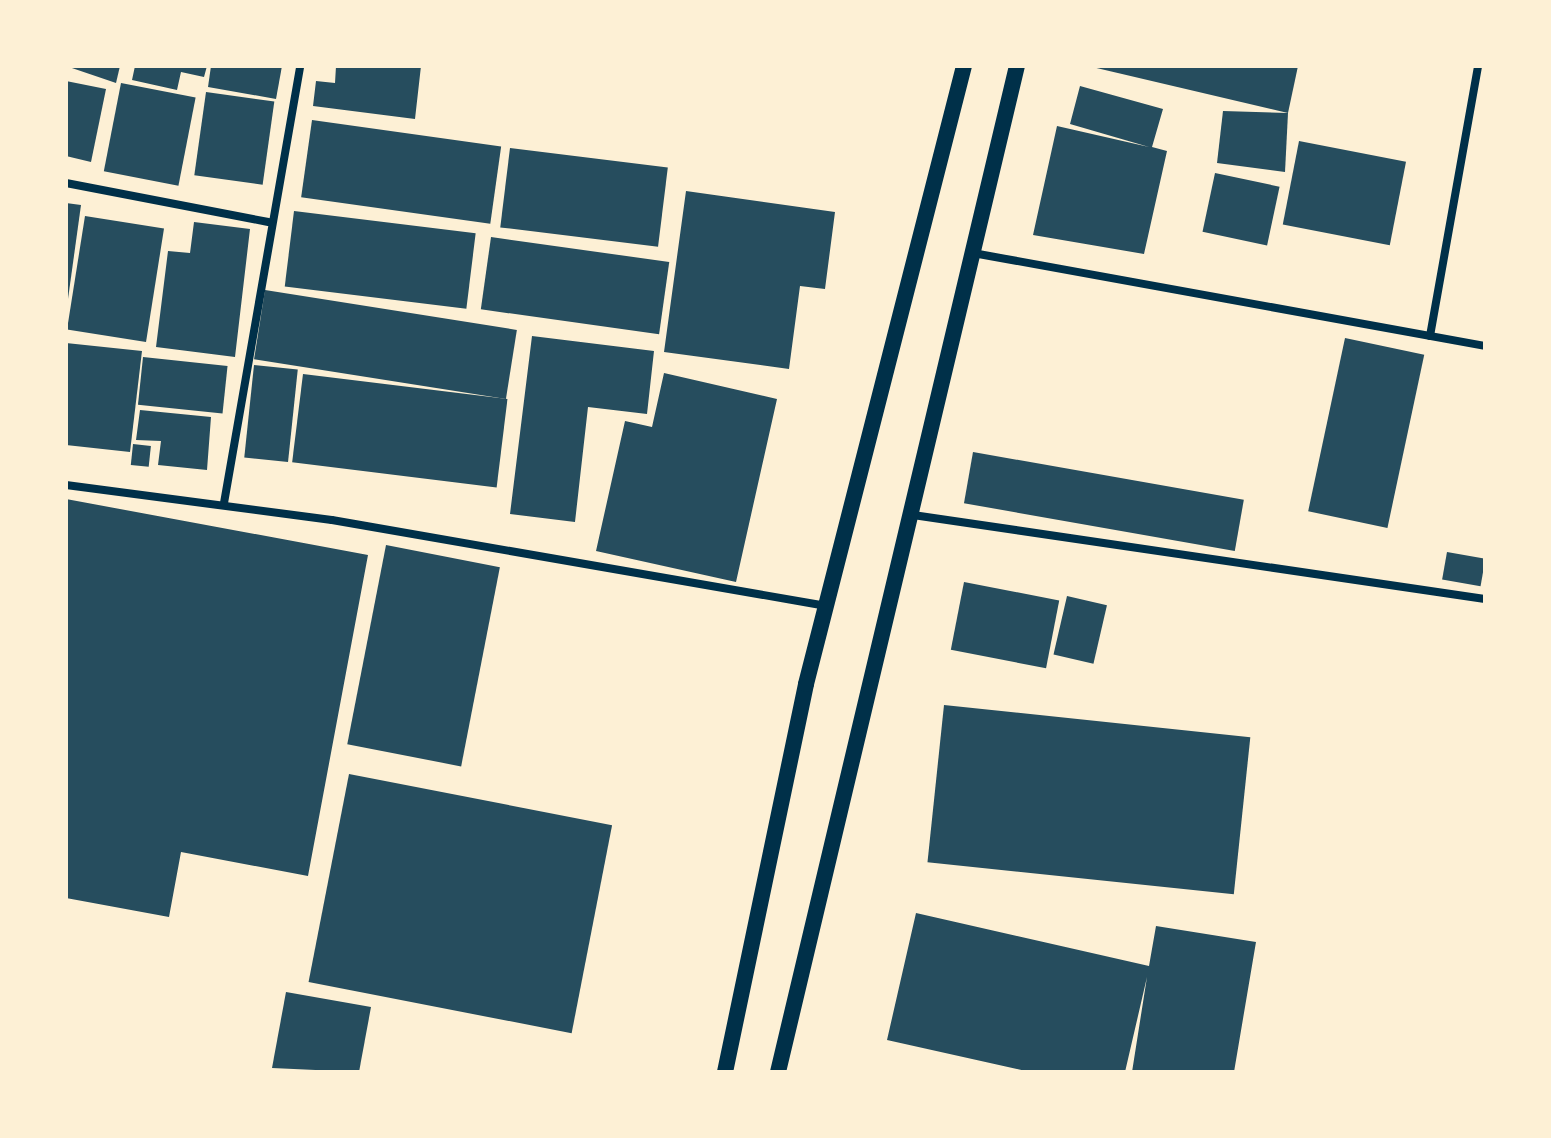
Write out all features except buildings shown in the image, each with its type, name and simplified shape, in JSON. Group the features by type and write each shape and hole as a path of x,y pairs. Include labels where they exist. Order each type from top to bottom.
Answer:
{"main road":[{"path":"725,1072 827,606 964,66"},
{"path":"778,1072 913,515 1017,66"}],"street":[{"path":"224,503 268,222 300,66"},
{"path":"1430,336 1478,66"},
{"path":"66,183 268,222"},
{"path":"973,253 1485,346"},
{"path":"66,485 224,503 827,606"},
{"path":"913,515 1485,599"}]}
